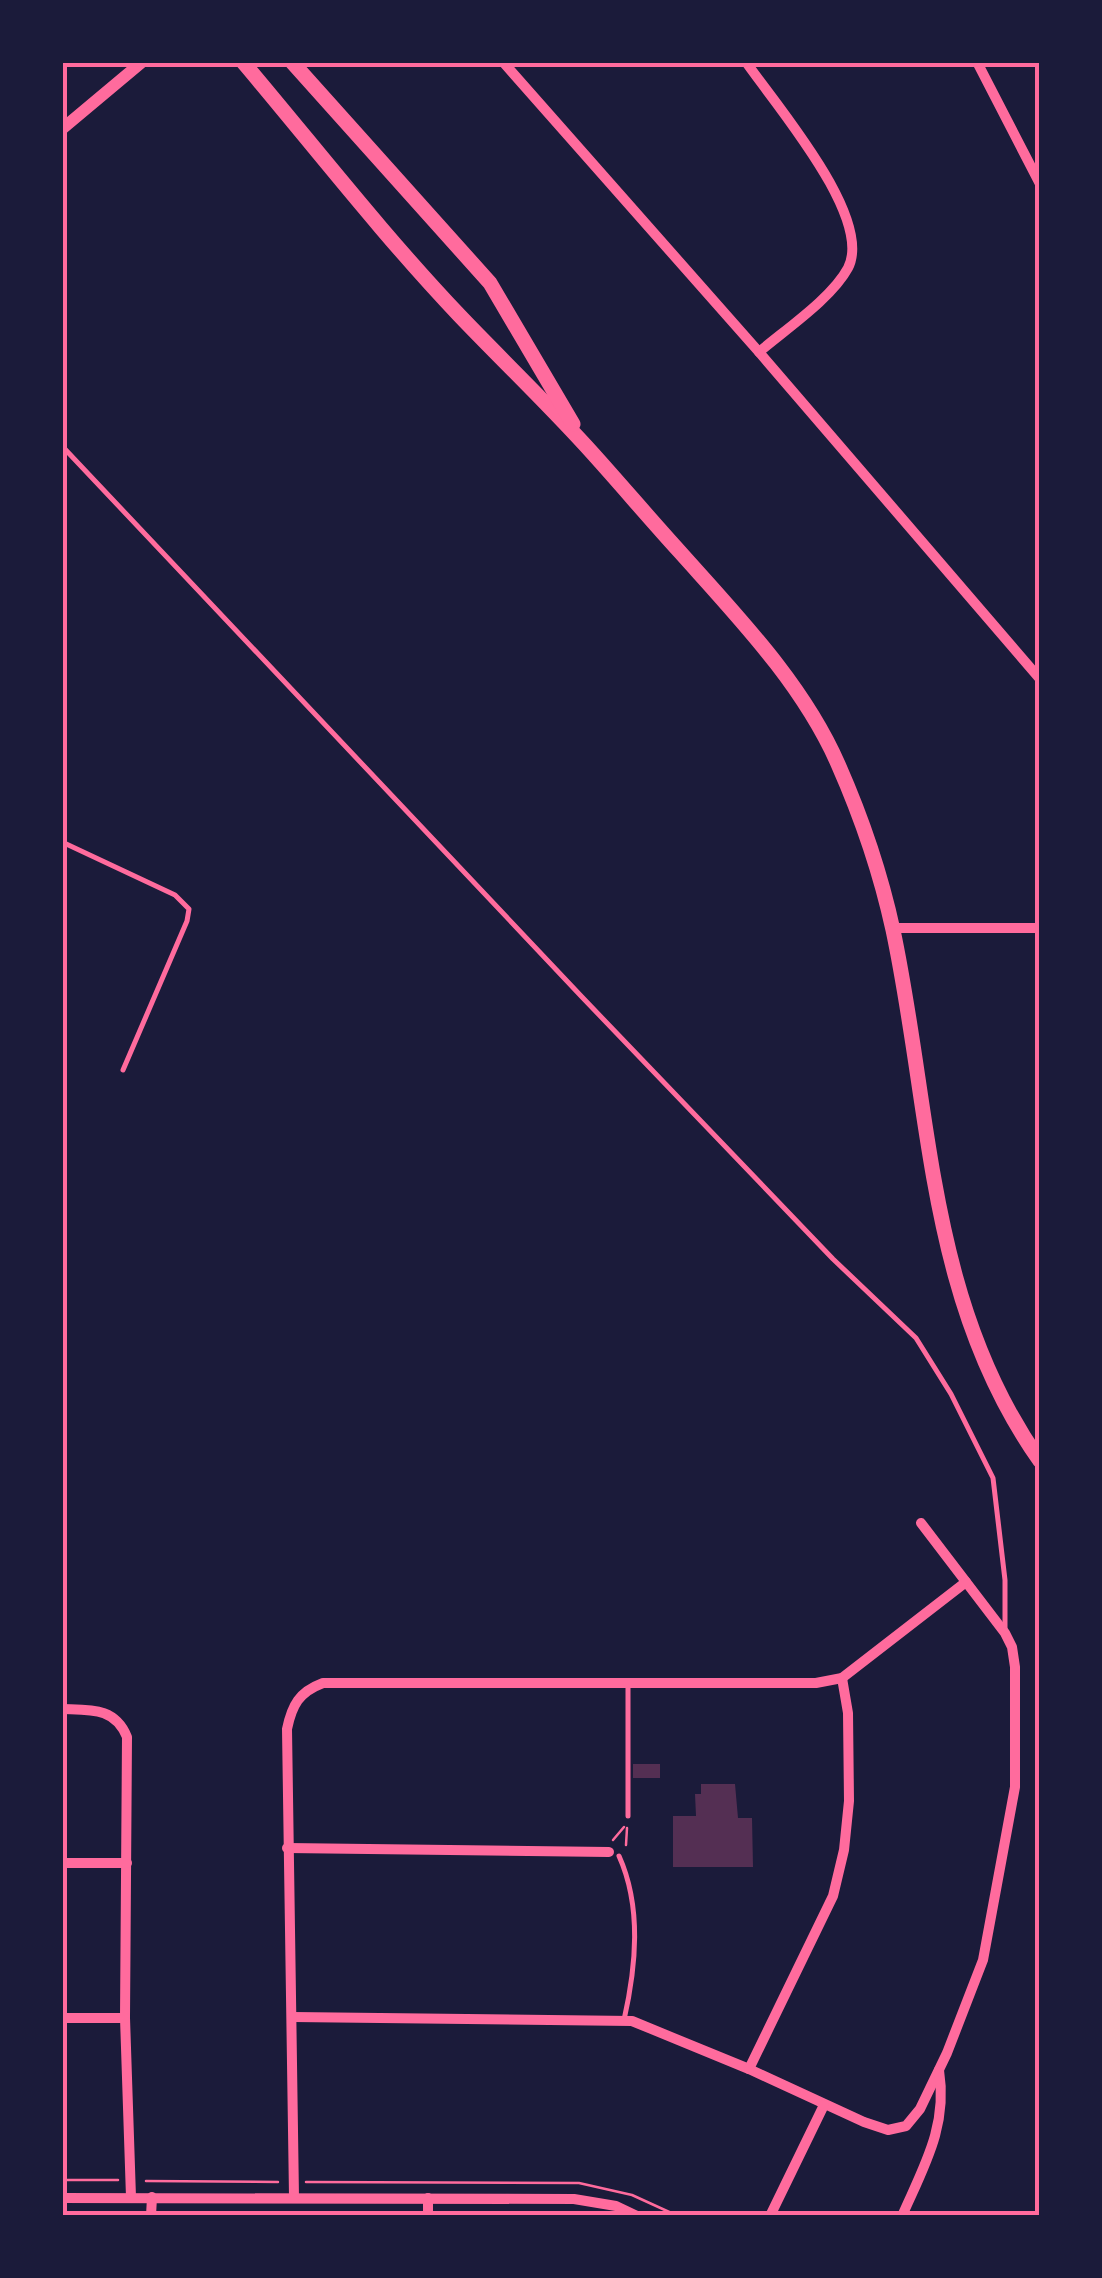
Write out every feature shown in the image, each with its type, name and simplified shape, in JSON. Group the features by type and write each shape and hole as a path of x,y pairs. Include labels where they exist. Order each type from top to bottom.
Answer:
{"main road":[{"path":"242,62 455,311 585,445 724,602 808,710 838,763 893,928 935,1193 962,1308 1002,1403 1040,1461"},
{"path":"292,62 490,282 585,445"}],"street":[{"path":"62,129 142,62"},
{"path":"503,62 1040,679"},
{"path":"746,62 836,190 849,220 854,247 848,268 836,285 759,352"},
{"path":"977,62 1040,184"},
{"path":"893,928 1040,928"},
{"path":"293,2017 624,2020 650,2027 888,2130 906,2126 939,2069 983,1960 1015,1787 1012,1647 1006,1633 921,1524"},
{"path":"294,2197 287,1848 288,1729 291,1709 298,1697 323,1683 816,1683 842,1678 966,1582"},
{"path":"749,2069 832,1896 844,1850 849,1801 848,1714 842,1678"},
{"path":"62,1710 102,1710 120,1722 127,1736 125,2018 131,2197"},
{"path":"287,1848 616,1854"},
{"path":"62,1863 127,1863"},
{"path":"62,2018 125,2018"},
{"path":"902,2216 938,2130 943,2093 939,2069"},
{"path":"770,2216 824,2105"},
{"path":"151,2216 152,2197"},
{"path":"62,2198 574,2198 616,2206 637,2216"},
{"path":"428,2198 428,2216"}],"lane":[{"path":"62,446 832,1259 916,1338 951,1394 993,1478 1006,1633"},
{"path":"62,842 176,895 189,909 123,1070"},
{"path":"628,1684 628,1816"},
{"path":"616,1854 629,1885 634,1925 632,1982 624,2020"}],"path":[{"path":"616,1854 628,1816"},
{"path":"616,1854 615,1835 624,1826"},
{"path":"62,2180 294,2182"}],"building":[{"path":"633,1764 660,1764 660,1778 633,1778"},
{"path":"701,1784 735,1784 738,1818 752,1818 753,1867 673,1867 673,1816 696,1816 695,1794 701,1794"}]}
